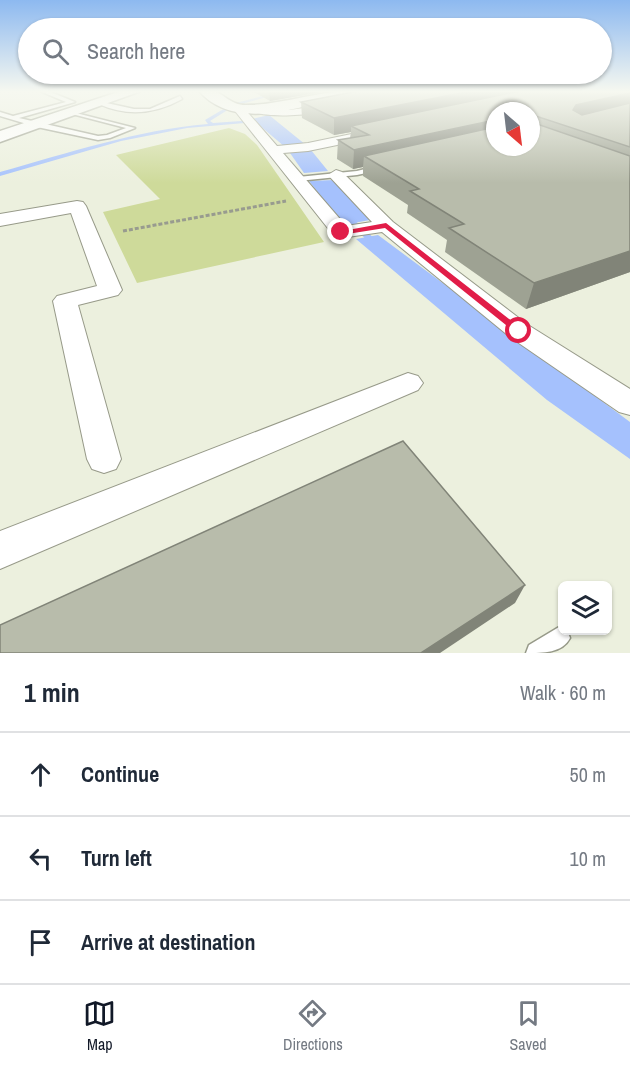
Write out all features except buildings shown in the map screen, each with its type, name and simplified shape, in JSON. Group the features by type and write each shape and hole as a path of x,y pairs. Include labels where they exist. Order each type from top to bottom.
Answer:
{"street":[{"path":"0,137 40,121"},
{"path":"255,121 281,149 341,232 386,226"},
{"path":"0,132 33,124"},
{"path":"281,149 308,147 388,130"},
{"path":"336,175 386,226 519,331 630,404"},
{"path":"0,220 77,206 110,290 65,301 104,459"},
{"path":"0,550 408,383"}],"lane":[{"path":"25,121 101,138 132,128 118,121"},
{"path":"302,178 380,167"},
{"path":"537,653 559,638"}],"path":[{"path":"123,231 290,201 284,192"}],"green space":[{"path":"229,128 245,134 257,145 324,242 137,283 103,212 160,199 116,155"}],"water":[{"path":"255,121 277,121 306,145 285,147"},
{"path":"311,150 328,171 304,173 290,153"},
{"path":"334,180 370,220 343,225 309,181"},
{"path":"378,235 630,422 630,459 547,400 356,239"}],"waterway":[{"path":"208,121 212,125"},
{"path":"212,125 250,121"},
{"path":"0,174 120,140 187,127 212,125"},
{"path":"346,215 376,245"}],"route":[{"path":"341,232 386,226 519,331"}]}
